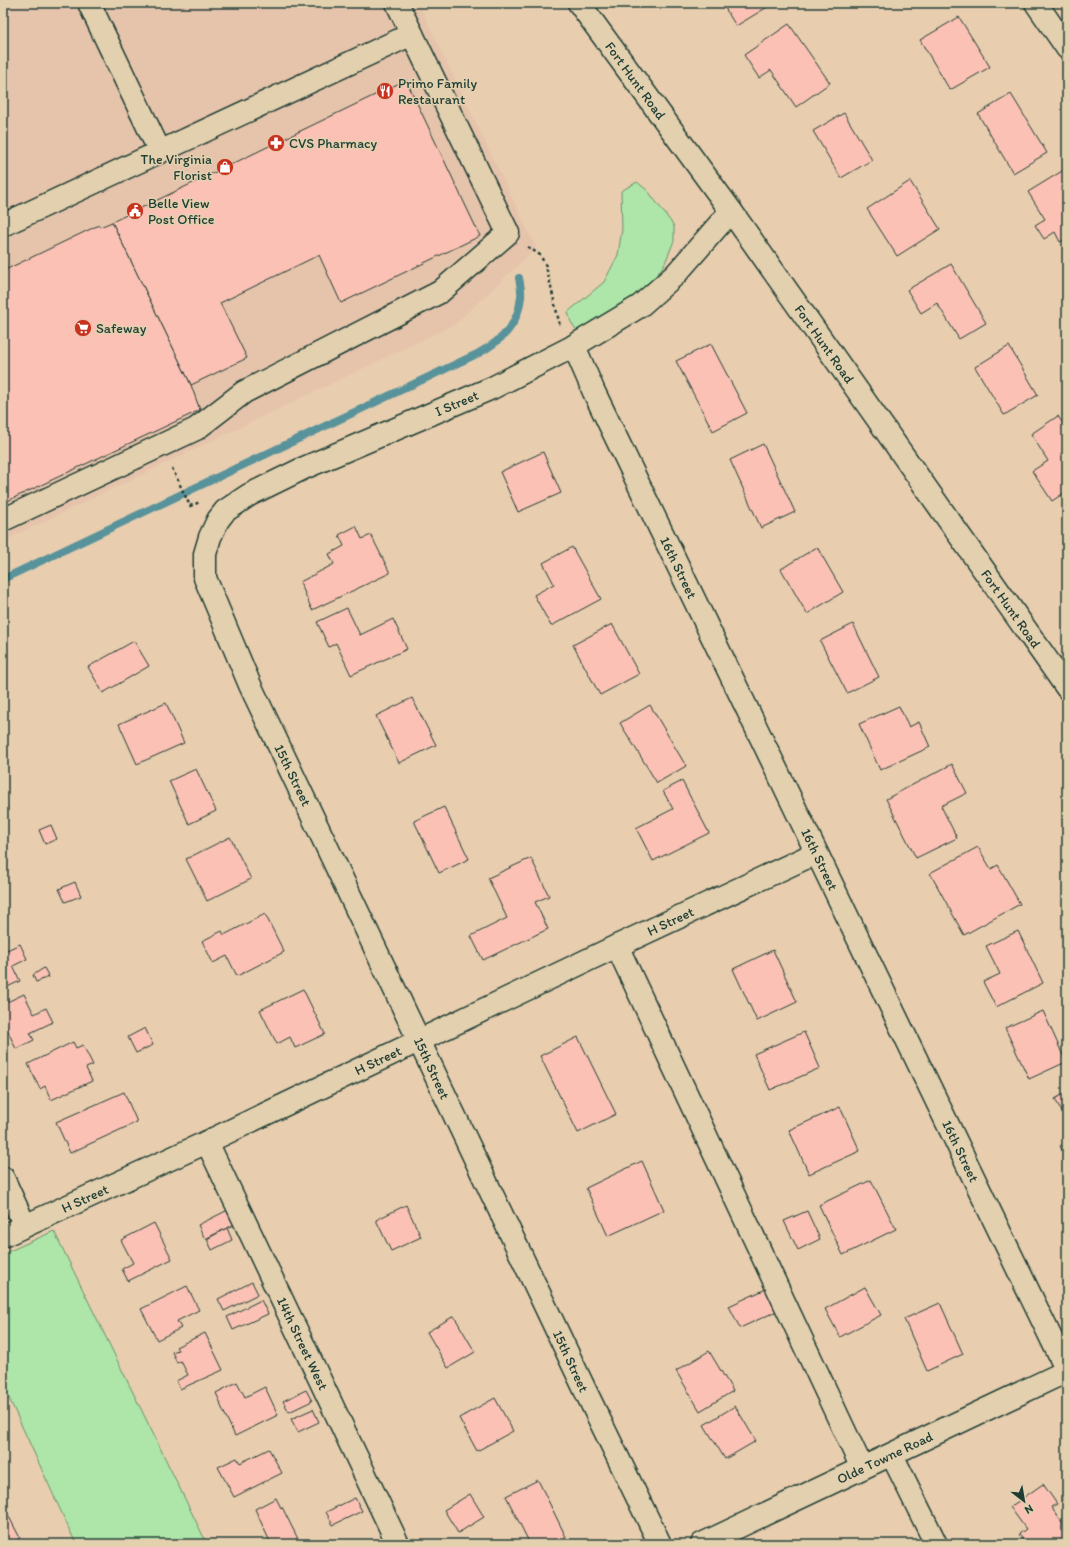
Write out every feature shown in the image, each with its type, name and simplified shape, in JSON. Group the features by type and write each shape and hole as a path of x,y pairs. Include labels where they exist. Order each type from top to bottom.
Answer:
{"street":[{"path":"89,3 160,152"},
{"path":"3,520 196,429 244,392 440,292 508,233 397,3"},
{"name":"Fort Hunt Road","path":"579,3 731,211 1067,688"},
{"path":"1036,3 1067,48"},
{"path":"3,225 412,34"},
{"name":"I Street","path":"210,589 205,578 205,554 210,537 218,520 226,511 249,494 304,468 492,388 573,347 640,306 675,275 731,211"},
{"name":"16th Street","path":"573,347 1067,1371"},
{"name":"15th Street","path":"210,589 250,685 586,1392 660,1544"},
{"name":"H Street","path":"3,1236 207,1142 617,946 816,853"},
{"path":"617,946 862,1468"},
{"name":"14th Street West","path":"207,1142 398,1544"},
{"path":"3,1178 25,1226"},
{"name":"Olde Towne Road","path":"702,1544 1067,1371"},
{"path":"892,1455 936,1544"}],"path":[{"path":"508,233 540,255 543,260 549,274 559,323 573,347"},
{"path":"178,482 190,506 200,501"},
{"path":"1064,1412 1067,1417"}],"shaded area":[{"path":"3,3 418,3 536,248 455,324 3,541"}],"green space":[{"path":"637,182 648,191 674,226 674,241 664,265 647,288 606,317 577,331 571,322 568,312 604,282 618,255 622,229 621,191"},
{"path":"54,1231 207,1544 76,1544 3,1385 3,1254"}],"building":[{"path":"722,3 774,3 736,26"},
{"path":"959,17 990,67 950,90 920,40"},
{"path":"789,24 830,83 796,107 771,70 759,78 744,55"},
{"path":"406,80 480,236 341,303 319,255 220,303 247,358 191,385 112,222"},
{"path":"1011,94 1047,153 1013,173 978,114"},
{"path":"844,113 872,160 841,178 813,131"},
{"path":"1067,168 1067,238 1060,242 1055,232 1044,239 1035,225 1045,219 1028,192"},
{"path":"910,181 940,229 897,256 867,209"},
{"name":"Safeway","path":"112,222 191,385 200,410 3,503 3,271 99,225 100,227"},
{"path":"951,264 986,323 959,339 937,303 921,313 907,290"},
{"path":"711,344 747,413 713,431 676,361"},
{"path":"1009,346 1038,395 1004,415 975,367"},
{"path":"1058,416 1067,430 1067,491 1052,501 1032,471 1048,461 1031,434"},
{"path":"763,444 795,512 761,528 730,460"},
{"path":"543,452 561,493 518,512 500,472"},
{"path":"356,526 362,539 371,535 390,573 312,610 300,582 334,564 329,554 344,546 339,535"},
{"path":"572,547 601,599 551,626 534,595 554,584 543,563"},
{"path":"817,547 843,592 807,614 781,569"},
{"path":"347,608 360,635 393,619 407,649 351,675 336,643 329,647 317,622"},
{"path":"612,624 639,674 600,695 573,645"},
{"path":"853,624 879,677 847,693 820,641"},
{"path":"134,641 149,666 103,693 88,667"},
{"path":"412,698 436,745 399,763 376,716"},
{"path":"166,703 184,743 137,764 119,724"},
{"path":"650,705 686,766 657,783 620,723"},
{"path":"899,706 909,727 919,722 930,747 880,770 859,724"},
{"path":"952,764 967,793 941,806 957,838 916,858 886,799"},
{"path":"196,769 216,811 189,824 169,781"},
{"path":"682,781 709,833 653,861 636,828 673,809 663,791"},
{"path":"444,807 469,859 439,873 414,821"},
{"path":"51,825 57,839 45,844 39,830"},
{"path":"230,837 251,879 207,901 186,859"},
{"path":"978,847 991,869 998,865 1020,904 964,935 930,873"},
{"path":"531,858 549,896 535,902 548,929 483,960 471,936 507,918 488,878"},
{"path":"75,882 81,896 65,902 59,889"},
{"path":"265,914 284,952 237,976 227,956 213,963 202,941 222,931 224,935"},
{"path":"1018,931 1043,983 996,1007 983,982 1000,974 986,946"},
{"path":"3,942 7,950 20,944 27,959 13,966 20,981 3,989"},
{"path":"773,950 797,1002 757,1021 733,969"},
{"path":"44,968 49,977 36,982 33,975"},
{"path":"303,989 325,1034 295,1048 290,1037 277,1044 260,1010"},
{"path":"24,994 34,1014 46,1008 53,1022 30,1033 34,1040 16,1049 3,1020 3,1004"},
{"path":"1043,1011 1066,1062 1029,1079 1005,1028"},
{"path":"145,1028 153,1045 136,1053 128,1037"},
{"path":"804,1032 820,1068 770,1090 754,1054"},
{"path":"578,1037 616,1114 578,1133 540,1056"},
{"path":"73,1042 76,1048 83,1045 93,1065 86,1068 92,1081 51,1100 45,1086 40,1089 28,1064"},
{"path":"124,1092 137,1122 70,1153 56,1122"},
{"path":"1067,1092 1067,1121 1055,1099"},
{"path":"840,1107 860,1151 809,1174 789,1130"},
{"path":"1067,1142 1067,1159 1060,1146"},
{"path":"642,1161 664,1210 608,1236 586,1188"},
{"path":"871,1180 896,1229 843,1255 819,1205"},
{"path":"406,1205 421,1237 391,1251 376,1220"},
{"path":"228,1210 235,1224 205,1239 198,1225"},
{"path":"807,1211 820,1239 798,1250 784,1221"},
{"path":"154,1223 172,1259 128,1281 122,1269 133,1263 121,1240"},
{"path":"227,1228 232,1240 212,1250 207,1239"},
{"path":"252,1282 258,1294 224,1311 218,1299"},
{"path":"187,1286 199,1310 177,1321 181,1328 157,1340 141,1309"},
{"path":"865,1287 881,1315 840,1337 825,1309"},
{"path":"766,1289 777,1311 740,1328 729,1306"},
{"path":"261,1300 268,1314 233,1330 227,1317"},
{"path":"940,1303 963,1354 927,1371 904,1319"},
{"path":"454,1316 475,1352 448,1368 427,1332"},
{"path":"205,1333 223,1370 180,1389 176,1381 188,1375 181,1361 177,1363 172,1352 178,1350 176,1347"},
{"path":"709,1351 733,1391 700,1411 676,1371"},
{"path":"237,1382 245,1397 265,1387 278,1415 235,1436 216,1393"},
{"path":"306,1390 312,1401 289,1412 283,1401"},
{"path":"495,1398 513,1431 477,1451 459,1418"},
{"path":"735,1406 756,1441 725,1459 704,1425"},
{"path":"313,1409 319,1422 298,1432 291,1419"},
{"path":"269,1449 282,1473 234,1497 218,1467 237,1458 240,1463"},
{"path":"538,1480 566,1537 551,1544 530,1544 506,1496"},
{"path":"1043,1484 1057,1504 1051,1507 1066,1528 1067,1527 1067,1544 1026,1544 1019,1534 1026,1529 1010,1507"},
{"path":"470,1494 484,1517 458,1533 444,1510"},
{"path":"276,1498 298,1539 287,1544 271,1544 255,1509"},
{"path":"355,1498 362,1511 333,1525 326,1512"},
{"path":"3,1505 20,1538 9,1544 3,1544"}],"waterway":[{"path":"3,579 479,353 502,337 512,324 516,316 521,297 519,278"}],"place":[{"name":"Primo Family Restaurant","path":"385,91"},
{"name":"CVS Pharmacy","path":"276,143"},
{"name":"The Virginia Florist","path":"225,167"},
{"name":"Belle View Post Office","path":"135,211"},
{"name":"Safeway","path":"83,328"}]}
